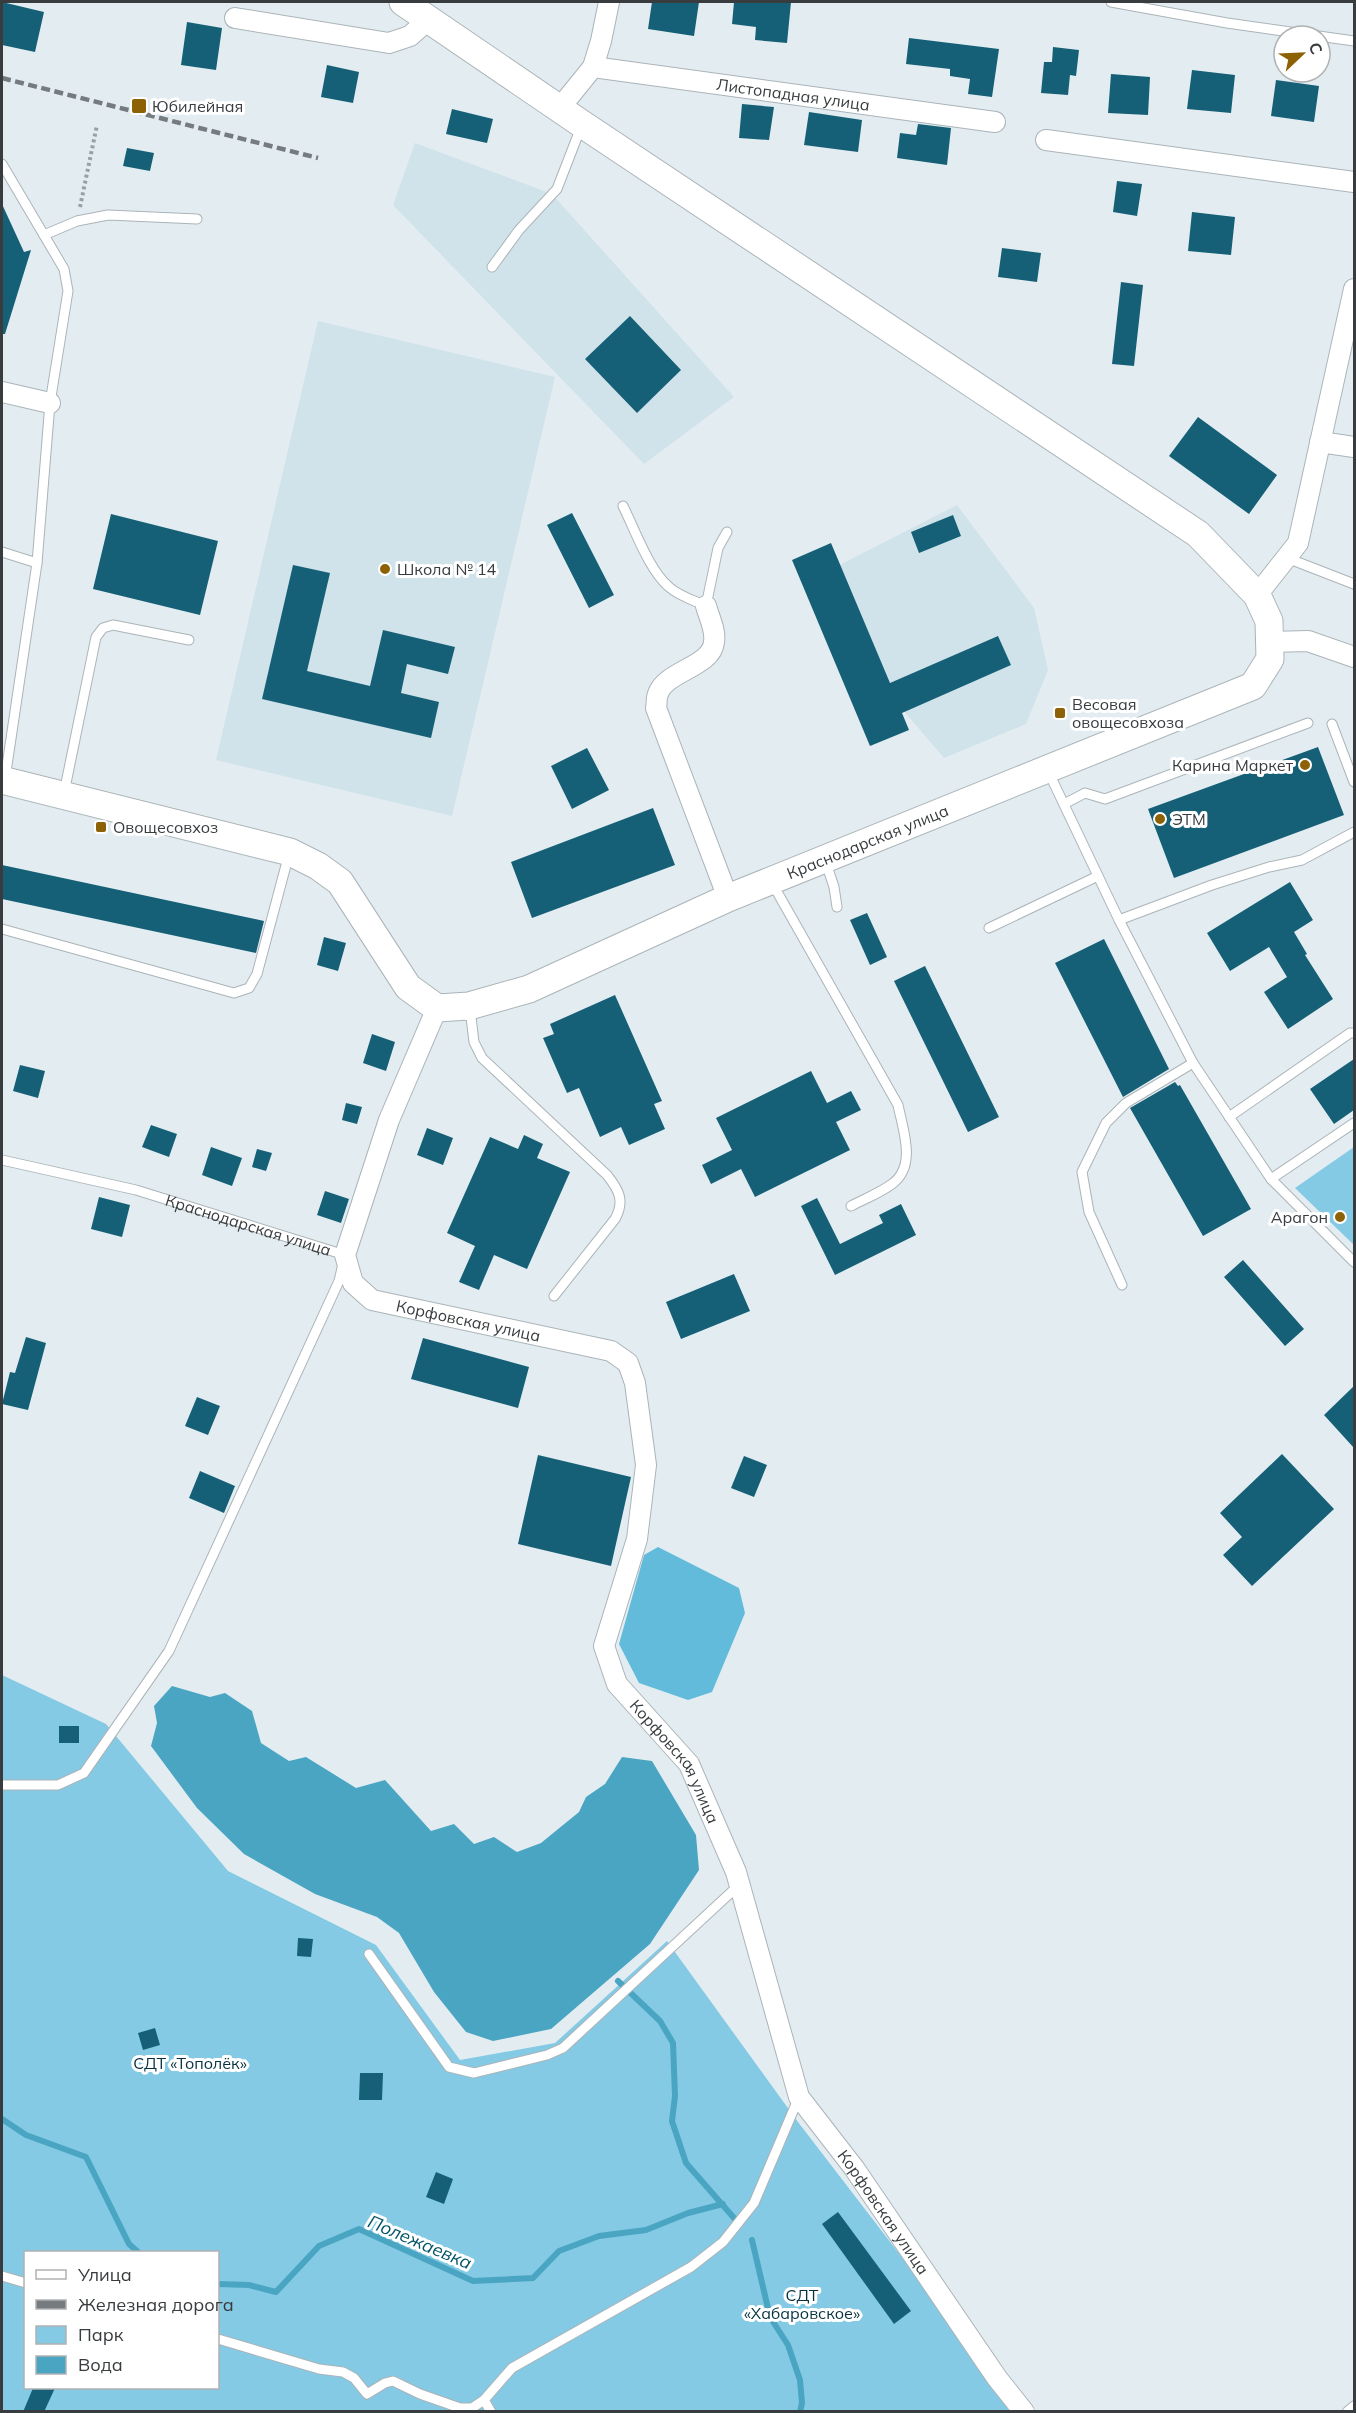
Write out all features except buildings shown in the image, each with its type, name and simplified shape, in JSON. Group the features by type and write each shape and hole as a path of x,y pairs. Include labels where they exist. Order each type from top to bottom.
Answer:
{"street":[{"path":"402,2 1198,534 1257,595 1298,543 1354,289"},
{"path":"559,109 593,68 609,2"},
{"path":"235,18 389,43 410,36 429,19"},
{"name":"Листопадная улица","path":"593,68 995,122"},
{"path":"1046,140 1354,182"},
{"path":"2,392 50,403"},
{"path":"1320,442 1354,447"},
{"name":"Краснодарская улица","path":"345,1254 389,1120 437,1008 469,1006 529,989 728,898 1253,686 1270,658 1269,621 1257,595"},
{"path":"706,606 713,627 714,643 710,652 664,684 658,694 657,708 728,898"},
{"path":"1269,642 1308,641 1354,657"},
{"path":"3,781 290,852 318,866 340,882 408,987 437,1008"},
{"name":"Корфовская улица","path":"345,1254 353,1283 372,1300 611,1351 628,1363 635,1383 646,1465 637,1539 604,1646 617,1684 689,1764 740,1885 799,2097 854,2168 997,2378 1024,2412"}],"lane":[{"path":"1110,2 1227,23 1354,41"},
{"path":"492,267 519,230 557,189 582,124"},
{"path":"2,164 64,269 68,291 50,403 37,563 3,781"},
{"path":"44,235 77,221 108,215 197,219"},
{"path":"623,506 662,579 678,594 706,606 718,548 727,532"},
{"path":"2,552 37,563"},
{"path":"1286,558 1354,584"},
{"path":"63,796 96,637 103,628 113,626 189,640"},
{"path":"1064,804 1084,793 1105,799 1308,723"},
{"path":"1332,724 1354,783"},
{"path":"1047,769 1119,920 1193,1063 1271,1179 1354,1262"},
{"path":"1119,920 1212,885 1269,867 1302,860 1354,832"},
{"path":"2,929 234,993 249,988 257,974 290,852"},
{"path":"824,859 834,887 837,907"},
{"path":"989,928 1098,876"},
{"path":"771,881 898,1106 905,1139 906,1166 894,1183 851,1206"},
{"path":"469,1006 474,1042 482,1058 607,1175 616,1186 621,1198 620,1210 615,1219 554,1296"},
{"path":"1229,1116 1350,1033 1354,1033"},
{"path":"1122,1285 1089,1212 1082,1172 1106,1123 1126,1103 1193,1063"},
{"path":"1271,1179 1354,1123"},
{"name":"Краснодарская улица","path":"2,1160 136,1190 345,1254"},
{"path":"2,1785 58,1785 84,1773 169,1651 339,1281 345,1254"},
{"path":"369,1954 449,2067 474,2073 547,2055 563,2048 740,1885"},
{"path":"219,2339 319,2369 343,2372 354,2378 367,2394 393,2381 420,2394 460,2408 472,2408 484,2400 512,2368 691,2267 723,2242 754,2203 799,2097"},
{"path":"2,2276 24,2282"},
{"path":"484,2400 491,2412"},
{"path":"1347,2412 1354,2406"}],"path":[{"path":"77,221 97,125"}],"shaded area":[{"path":"415,143 552,194 734,397 644,464 393,205"},
{"name":"Школа № 14","path":"318,321 555,377 452,816 216,760"},
{"path":"957,505 1034,608 1048,670 1026,724 944,758 837,633 814,578"},
{"path":"658,1547 739,1588 745,1613 712,1692 688,1700 639,1683 619,1644 644,1555"}],"green space":[{"name":"Арагон","path":"1354,1147 1354,1245 1295,1188"},
{"name":"СДТ «Тополёк»","path":"2,1675 106,1724 228,1871 376,1945 460,2060 555,2043 667,1941 798,2122 1020,2411 2,2412"}],"water":[{"path":"172,1686 210,1697 225,1693 252,1711 261,1743 289,1761 306,1757 356,1788 385,1780 431,1831 454,1824 474,1844 494,1837 517,1852 541,1843 579,1812 586,1797 605,1784 622,1757 652,1761 696,1835 699,1870 650,1944 551,2029 493,2041 466,2032 434,1992 399,1933 377,1917 315,1894 244,1854 197,1808 151,1746 157,1723 154,1706"}],"waterway":[{"name":"Полежаевка","path":"618,1981 660,2021 673,2043 675,2096 672,2121 686,2163 734,2218"},
{"name":"Полежаевка","path":"2,2119 26,2135 86,2157 129,2244 137,2251"},
{"name":"Полежаевка","path":"219,2284 249,2285 276,2292 319,2246 359,2229 473,2281 533,2278 559,2251 599,2236 646,2230 688,2213 723,2204"},
{"name":"Полежаевка","path":"752,2240 770,2317 788,2345 800,2380 802,2403 800,2412"}],"railway":[{"path":"2,78 318,158"}],"place":[{"name":"Юбилейная","path":"139,106"},
{"name":"Школа № 14","path":"385,569"},
{"name":"Весовая овощесовхоза","path":"1060,713"},
{"name":"Карина Маркет","path":"1305,765"},
{"name":"ЭТМ","path":"1160,819"},
{"name":"Овощесовхоз","path":"101,827"},
{"name":"Арагон","path":"1340,1217"}],"park label":[{"name":"СДТ «Хабаровское»","path":"802,2304"}]}
